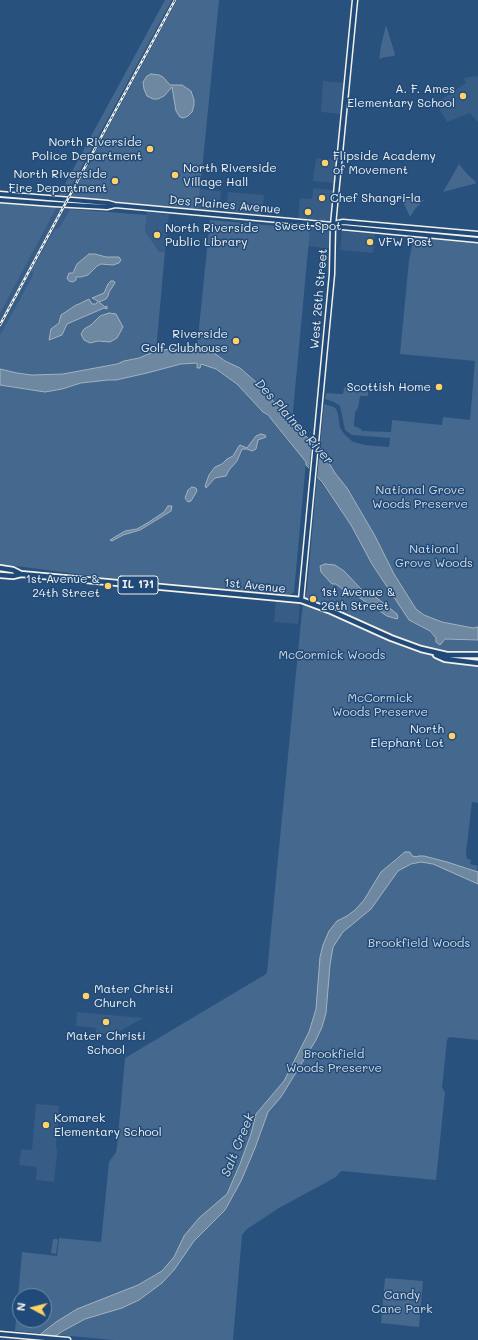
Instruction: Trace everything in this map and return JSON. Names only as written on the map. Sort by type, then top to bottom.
[{"type":"main road","name":"West 26th Street","points":[[301,600],[332,274],[334,225],[355,0]]},
{"type":"main road","name":"Des Plaines Avenue","points":[[0,194],[108,203],[114,205],[478,240]]},
{"type":"main road","name":"Des Plaines Avenue","points":[[0,200],[107,207],[114,205]]},
{"type":"main road","name":"Des Plaines Avenue","points":[[334,225],[344,222],[478,234]]},
{"type":"main road","name":"1st Avenue","points":[[0,568],[13,570],[21,574]]},
{"type":"main road","name":"1st Avenue","points":[[0,575],[13,576],[21,574],[301,600],[331,611],[402,643],[429,651],[454,655],[478,654]]},
{"type":"main road","points":[[429,651],[445,659],[478,663]]},
{"type":"main road","points":[[0,1334],[68,1340]]},
{"type":"shaded area","points":[[151,74],[163,77],[170,85],[182,85],[191,91],[194,105],[192,112],[188,116],[183,118],[180,117],[176,111],[172,87],[164,96],[158,99],[153,99],[147,96],[143,82],[147,76]]},
{"type":"shaded area","name":"A. F. Ames Elementary School","points":[[478,76],[478,122],[470,113],[447,122],[436,103],[466,83],[463,78]]},
{"type":"shaded area","points":[[323,81],[344,83],[341,114],[321,112]]},
{"type":"shaded area","points":[[316,158],[337,160],[334,183],[313,181]]},
{"type":"shaded area","points":[[313,188],[333,190],[331,218],[329,221],[298,218],[300,198],[312,199]]},
{"type":"shaded area","points":[[200,189],[221,191],[219,211],[198,210]]},
{"type":"shaded area","points":[[228,192],[264,195],[262,215],[226,212]]},
{"type":"shaded area","points":[[57,207],[71,207],[59,228],[55,229],[33,269],[33,275],[0,335],[0,312]]},
{"type":"shaded area","points":[[147,212],[169,214],[165,252],[159,252],[145,231]]},
{"type":"shaded area","points":[[310,227],[329,229],[331,249],[308,246]]},
{"type":"shaded area","points":[[342,231],[375,234],[373,253],[340,250]]},
{"type":"shaded area","points":[[89,254],[106,257],[119,257],[121,260],[119,263],[113,265],[101,264],[88,275],[76,277],[76,280],[73,282],[69,281],[67,278],[69,273],[73,273],[77,264]]},
{"type":"shaded area","points":[[111,281],[114,281],[115,283],[108,296],[106,299],[99,302],[105,307],[107,306],[107,309],[104,308],[67,324],[62,335],[49,340],[51,329],[59,323],[61,315],[76,305],[89,299],[92,304],[96,304],[98,301],[92,298],[104,293]]},
{"type":"shaded area","points":[[109,313],[116,314],[123,327],[117,338],[110,342],[98,341],[90,343],[84,340],[81,334],[84,329],[91,325],[100,316]]},
{"type":"shaded area","points":[[184,347],[197,347],[214,353],[225,361],[240,368],[257,383],[301,432],[320,448],[335,473],[347,488],[375,536],[394,574],[416,609],[424,615],[442,622],[473,628],[478,627],[478,640],[445,639],[440,645],[436,642],[436,638],[430,631],[409,620],[372,564],[351,525],[322,482],[306,465],[306,462],[268,415],[263,412],[237,384],[216,369],[201,364],[200,368],[197,368],[197,363],[181,364],[116,380],[81,383],[62,389],[45,392],[0,385],[0,369],[32,375],[63,374],[117,364],[139,358],[156,351]]},
{"type":"shaded area","points":[[261,434],[265,435],[266,437],[258,440],[256,449],[252,451],[242,449],[237,461],[226,476],[215,478],[206,488],[205,486],[209,475],[215,467],[233,456],[240,445],[247,448],[256,436]]},
{"type":"shaded area","points":[[192,487],[196,488],[197,491],[191,501],[188,502],[185,498],[188,490]]},
{"type":"shaded area","points":[[168,506],[172,506],[171,511],[140,530],[123,535],[112,541],[110,540],[125,531],[137,529],[149,522],[164,512]]},
{"type":"shaded area","points":[[325,564],[335,565],[344,571],[361,589],[373,595],[397,614],[398,618],[387,616],[357,596],[346,592],[336,584],[332,584],[321,572],[320,566]]},
{"type":"shaded area","points":[[276,598],[300,601],[298,624],[274,622]]},
{"type":"shaded area","name":"Salt Creek","points":[[405,852],[410,852],[412,856],[424,856],[478,872],[478,884],[433,864],[421,862],[411,864],[398,871],[371,909],[343,932],[333,947],[326,1013],[322,1027],[316,1040],[281,1097],[268,1112],[241,1181],[225,1210],[194,1241],[174,1270],[162,1283],[139,1300],[122,1308],[85,1319],[61,1332],[50,1340],[33,1340],[48,1328],[52,1328],[52,1325],[56,1322],[77,1309],[138,1285],[162,1271],[174,1257],[184,1236],[199,1218],[227,1194],[251,1134],[256,1114],[284,1081],[309,1032],[316,1009],[320,957],[329,931],[337,921],[355,910],[364,900],[381,872]]},
{"type":"shaded area","name":"Mater Christi School","points":[[77,1012],[143,1018],[115,1034],[96,1033],[96,1028],[76,1026]]},
{"type":"shaded area","name":"Komarek Elementary School","points":[[36,1104],[59,1106],[54,1182],[36,1180],[37,1167],[19,1165],[21,1149],[32,1150]]},
{"type":"green space","points":[[165,0],[172,0],[66,196],[59,195]]},
{"type":"green space","points":[[177,0],[219,0],[198,210],[70,199]]},
{"type":"green space","points":[[386,25],[395,54],[394,56],[379,59],[381,46]]},
{"type":"green space","points":[[459,164],[477,183],[443,192]]},
{"type":"green space","points":[[399,193],[409,200],[424,200],[415,209],[410,217]]},
{"type":"green space","points":[[0,202],[57,207],[0,313]]},
{"type":"green space","points":[[70,209],[147,215],[145,231],[159,252],[165,252],[156,351],[118,364],[63,374],[32,375],[0,369],[0,335],[33,275],[32,269],[55,229],[59,228]]},
{"type":"green space","points":[[210,220],[310,229],[292,422],[257,383],[240,368],[197,347]]},
{"type":"green space","points":[[343,225],[405,230],[406,231]]},
{"type":"green space","name":"National Grove Woods","points":[[414,237],[478,242],[478,627],[473,628],[442,622],[424,615],[416,609],[394,574],[375,536],[347,488],[335,473],[320,448],[324,404],[336,409],[340,428],[353,442],[365,445],[389,447],[390,438],[352,435],[345,430],[340,406],[325,399],[326,393],[343,394],[344,388],[347,386],[352,387],[353,389],[365,390],[366,387],[368,388],[368,396],[360,396],[358,408],[355,412],[354,426],[362,431],[391,432],[392,420],[442,425],[443,417],[470,420],[475,361],[400,354],[409,260]]},
{"type":"green space","points":[[197,363],[196,367],[200,366],[201,364],[212,367],[237,384],[270,418],[306,462],[294,592],[290,595],[101,577],[0,564],[0,385],[45,392],[70,387],[81,383],[116,380],[181,364]]},
{"type":"green space","name":"Brookfield Woods Preserve","points":[[317,477],[351,525],[372,564],[409,620],[429,631],[436,638],[478,640],[478,803],[472,802],[466,853],[467,859],[471,860],[470,864],[478,866],[478,872],[465,867],[464,877],[478,884],[478,1040],[449,1037],[447,1040],[442,1088],[445,1092],[436,1180],[342,1171],[336,1177],[279,1208],[247,1229],[242,1235],[233,1340],[114,1340],[15,1331],[15,1328],[52,1328],[52,1288],[19,1288],[22,1252],[57,1256],[59,1238],[101,1242],[109,1162],[116,1152],[117,1147],[125,1058],[267,972],[302,611],[307,590]]},
{"type":"green space","points":[[53,1239],[57,1239],[58,1241],[56,1254],[51,1253]]},
{"type":"green space","name":"Candy Cane Park","points":[[385,1278],[423,1281],[419,1327],[381,1323]]},
{"type":"pier","points":[[312,440],[320,446],[317,480],[309,471]]},
{"type":"railway","points":[[0,325],[175,0]]},
{"type":"place","name":"A. F. Ames Elementary School","points":[[463,96]]},
{"type":"place","name":"North Riverside Police Department","points":[[150,149]]},
{"type":"place","name":"Flipside Academy of Movement","points":[[325,163]]},
{"type":"place","name":"North Riverside Village Hall","points":[[175,175]]},
{"type":"place","name":"North Riverside Fire Department","points":[[115,181]]},
{"type":"place","name":"Chef Shangri-la","points":[[322,198]]},
{"type":"place","name":"Sweet Spot","points":[[308,212]]},
{"type":"place","name":"North Riverside Public Library","points":[[157,235]]},
{"type":"place","name":"VFW Post","points":[[370,242]]},
{"type":"place","name":"Riverside Golf Clubhouse","points":[[236,341]]},
{"type":"place","name":"Scottish Home","points":[[439,387]]},
{"type":"place","name":"1st Avenue & 24th Street","points":[[108,586]]},
{"type":"place","name":"1st Avenue & 26th Street","points":[[313,599]]},
{"type":"place","name":"North Elephant Lot","points":[[452,736]]},
{"type":"place","name":"Mater Christi Church","points":[[86,996]]},
{"type":"place","name":"Mater Christi School","points":[[106,1022]]},
{"type":"place","name":"Komarek Elementary School","points":[[46,1125]]},
{"type":"water label","name":"Des Plaines River","points":[[294,422]]},
{"type":"park label","name":"National Grove Woods Preserve","points":[[420,497]]},
{"type":"park label","name":"McCormick Woods","points":[[332,655]]},
{"type":"park label","name":"McCormick Woods Preserve","points":[[380,705]]},
{"type":"park label","name":"Brookfield Woods","points":[[419,943]]}]
